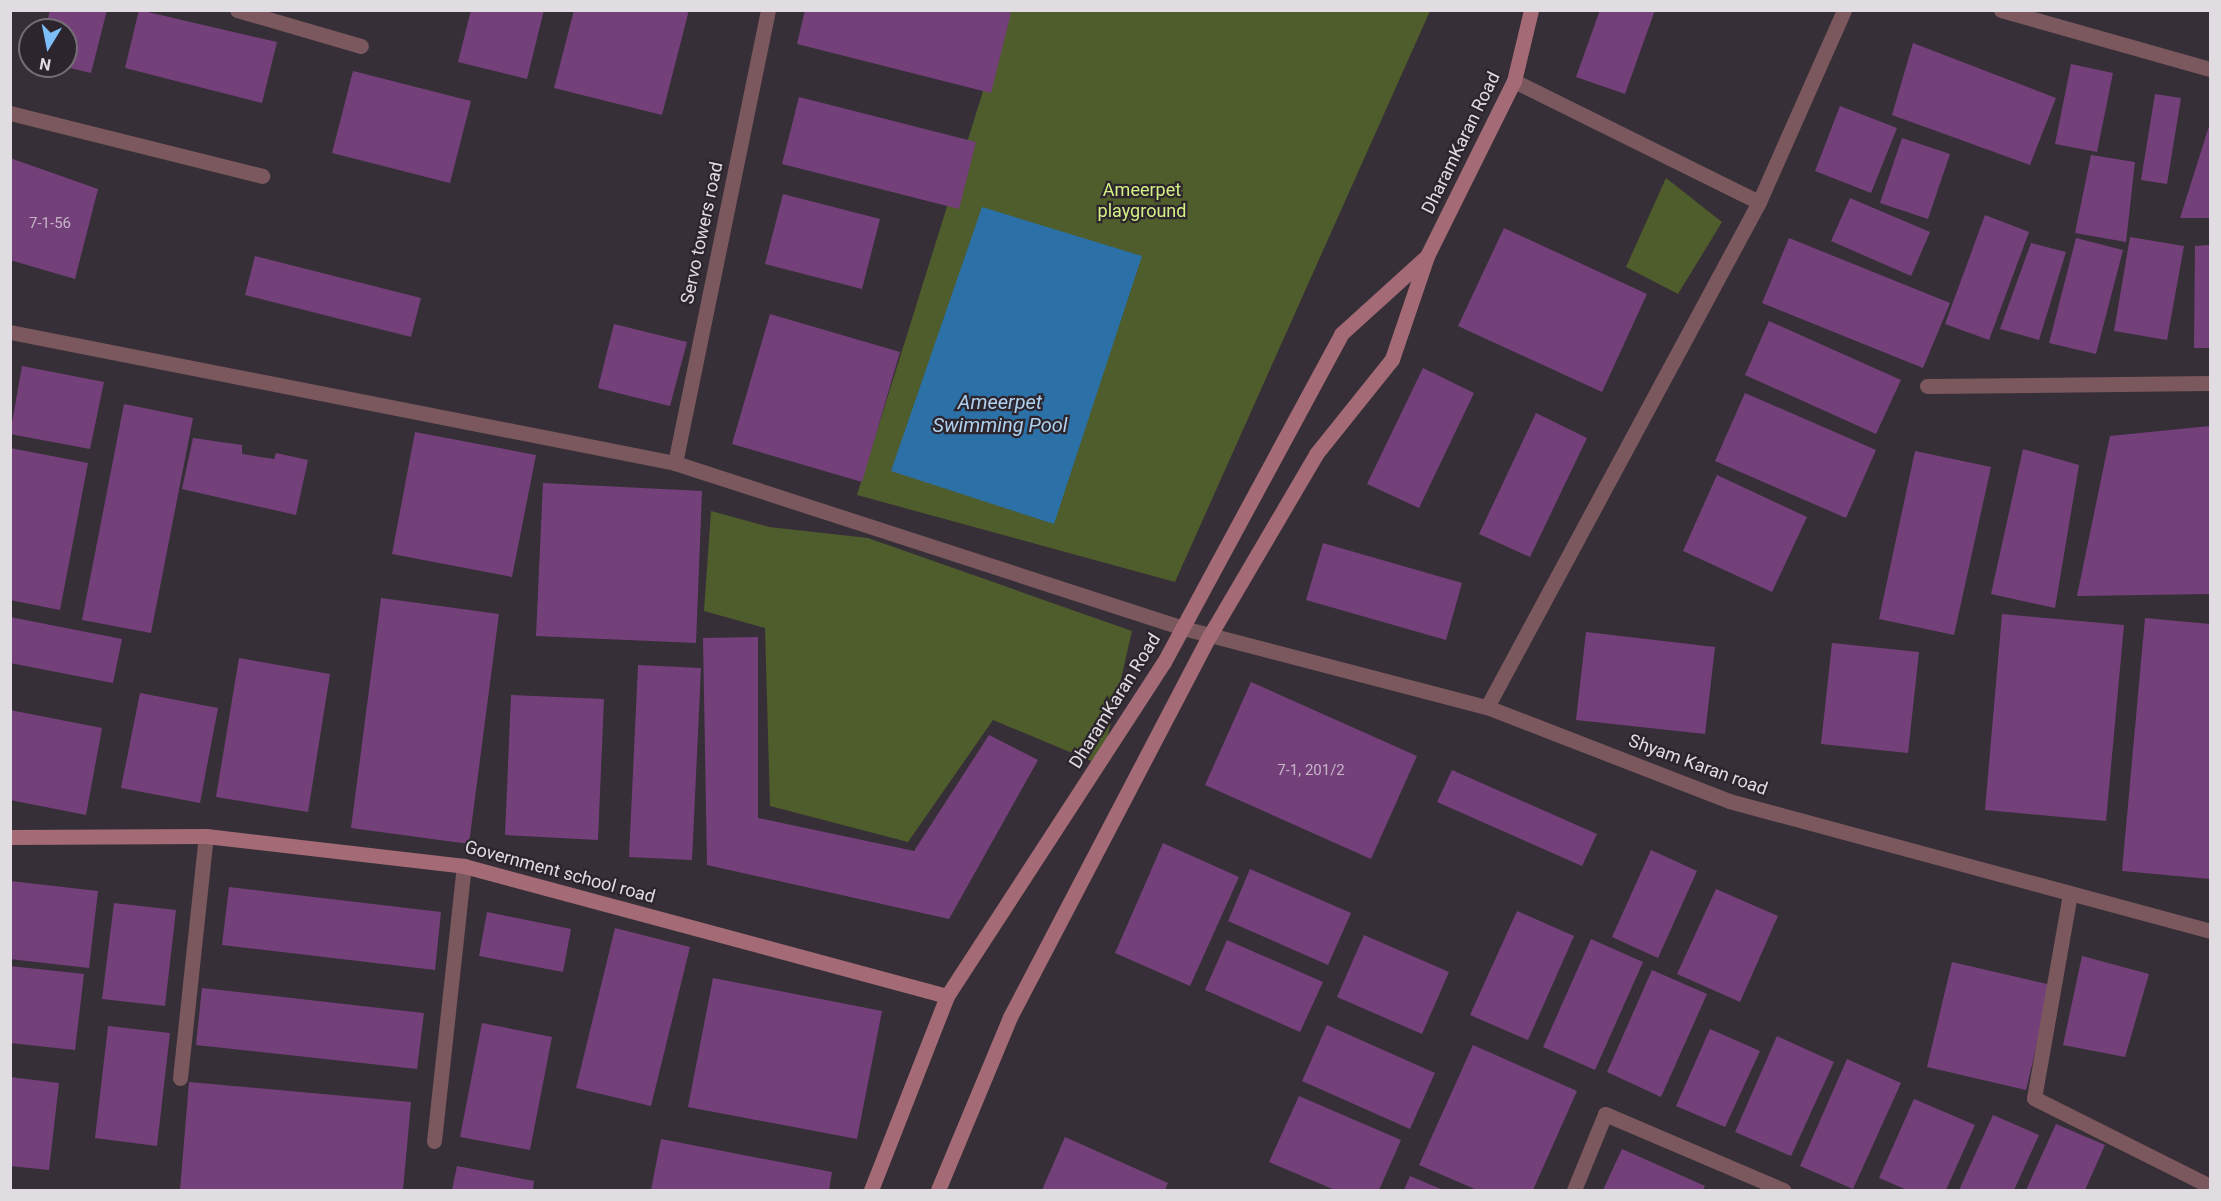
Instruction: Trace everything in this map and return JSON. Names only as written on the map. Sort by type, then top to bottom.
[{"type":"street","points":[[237,10],[362,46]]},
{"type":"street","name":"Servo towers road","points":[[675,463],[768,10]]},
{"type":"street","name":"DharamKaran Road","points":[[938,1191],[1010,1017],[1210,635],[1317,454],[1392,359],[1427,256],[1514,81],[1531,10]]},
{"type":"street","points":[[1487,707],[1759,202],[1844,10]]},
{"type":"street","points":[[2001,10],[2211,69]]},
{"type":"street","points":[[1514,81],[1759,202]]},
{"type":"street","points":[[10,113],[262,176]]},
{"type":"street","name":"DharamKaran Road","points":[[871,1191],[947,996],[1183,628],[1341,334],[1427,256]]},
{"type":"street","name":"Shyam Karan road","points":[[10,332],[675,463],[1183,628],[1487,707],[1728,801],[2211,931]]},
{"type":"street","points":[[1927,386],[2211,383]]},
{"type":"street","points":[[180,1078],[206,836]]},
{"type":"street","name":"Government school road","points":[[10,837],[206,836],[464,866],[947,996]]},
{"type":"street","points":[[434,1141],[464,866]]},
{"type":"street","points":[[2070,894],[2034,1098],[2211,1186]]},
{"type":"street","points":[[1574,1191],[1605,1114],[1783,1191]]},
{"type":"green space","name":"Ameerpet playground","points":[[1008,11],[1430,11],[1175,582],[857,495]]},
{"type":"green space","points":[[1666,178],[1722,222],[1678,294],[1626,267]]},
{"type":"green space","points":[[711,511],[769,527],[868,538],[1132,631],[1101,765],[993,720],[908,842],[770,806],[765,628],[704,611]]},
{"type":"water","name":"Ameerpet Swimming Pool","points":[[982,207],[1142,256],[1054,524],[891,471]]},
{"type":"building","points":[[50,10],[107,10],[91,73],[78,70],[78,18],[48,18]]},
{"type":"building","points":[[139,10],[277,42],[262,103],[125,68]]},
{"type":"building","points":[[471,10],[544,10],[527,79],[458,62]]},
{"type":"building","points":[[574,10],[689,10],[662,115],[554,88]]},
{"type":"building","points":[[805,10],[1001,10],[1011,13],[991,93],[797,44]]},
{"type":"building","points":[[1600,10],[1655,10],[1625,94],[1576,77]]},
{"type":"building","points":[[1913,43],[2056,98],[2030,165],[1892,115]]},
{"type":"building","points":[[2071,64],[2113,73],[2097,152],[2055,144]]},
{"type":"building","points":[[353,71],[471,101],[450,183],[332,153]]},
{"type":"building","points":[[2155,94],[2181,98],[2167,184],[2141,180]]},
{"type":"building","points":[[799,97],[976,142],[959,209],[782,164]]},
{"type":"building","points":[[1840,106],[1897,128],[1871,193],[1815,171]]},
{"type":"building","points":[[2210,123],[2210,218],[2180,218]]},
{"type":"building","points":[[1902,138],[1950,154],[1928,219],[1880,203]]},
{"type":"building","points":[[2091,155],[2135,162],[2126,242],[2075,233]]},
{"type":"building","points":[[10,158],[98,189],[75,279],[10,260]]},
{"type":"building","points":[[783,194],[880,219],[862,289],[765,264]]},
{"type":"building","points":[[1850,198],[1930,232],[1911,276],[1831,241]]},
{"type":"building","points":[[1985,215],[2029,232],[1989,340],[1945,324]]},
{"type":"building","points":[[1504,228],[1647,294],[1602,392],[1458,326]]},
{"type":"building","points":[[2130,237],[2184,246],[2167,340],[2114,331]]},
{"type":"building","points":[[1789,238],[1950,303],[1923,368],[1762,303]]},
{"type":"building","points":[[2076,238],[2123,250],[2096,354],[2049,343]]},
{"type":"building","points":[[2031,243],[2066,252],[2039,340],[2000,329]]},
{"type":"building","points":[[2210,245],[2210,348],[2194,348],[2195,246]]},
{"type":"building","points":[[255,256],[421,298],[411,337],[245,295]]},
{"type":"building","points":[[770,314],[900,352],[862,482],[732,444]]},
{"type":"building","points":[[1769,321],[1901,380],[1876,434],[1745,375]]},
{"type":"building","points":[[614,324],[687,342],[670,406],[598,388]]},
{"type":"building","points":[[22,366],[104,382],[90,449],[10,434]]},
{"type":"building","points":[[1423,368],[1474,393],[1419,508],[1367,484]]},
{"type":"building","points":[[1745,393],[1876,450],[1846,518],[1715,461]]},
{"type":"building","points":[[124,404],[193,418],[151,633],[82,620]]},
{"type":"building","points":[[1536,413],[1587,438],[1530,557],[1479,534]]},
{"type":"building","points":[[2210,426],[2210,594],[2077,596],[2110,436]]},
{"type":"building","points":[[415,432],[536,455],[512,577],[392,554]]},
{"type":"building","points":[[193,438],[242,445],[242,454],[274,459],[276,453],[308,460],[296,515],[182,489]]},
{"type":"building","points":[[10,448],[88,463],[60,610],[10,600]]},
{"type":"building","points":[[2023,449],[2079,465],[2055,608],[1991,594]]},
{"type":"building","points":[[1915,451],[1991,467],[1954,635],[1879,619]]},
{"type":"building","points":[[1717,475],[1807,517],[1772,592],[1683,551]]},
{"type":"building","points":[[543,483],[702,491],[696,643],[536,636]]},
{"type":"building","points":[[1323,543],[1462,583],[1446,640],[1306,600]]},
{"type":"building","points":[[381,598],[499,614],[469,844],[351,828]]},
{"type":"building","points":[[2002,614],[2124,625],[2106,821],[1985,810]]},
{"type":"building","points":[[10,617],[122,639],[113,683],[10,663]]},
{"type":"building","points":[[2145,618],[2210,624],[2210,879],[2122,871]]},
{"type":"building","points":[[1586,632],[1715,647],[1705,734],[1576,720]]},
{"type":"building","points":[[758,637],[758,818],[914,851],[989,735],[1038,760],[949,919],[707,865],[703,638]]},
{"type":"building","points":[[1832,643],[1919,652],[1908,753],[1821,744]]},
{"type":"building","points":[[239,658],[330,674],[308,812],[216,797]]},
{"type":"building","points":[[638,665],[701,668],[692,860],[629,857]]},
{"type":"building","points":[[1251,682],[1417,756],[1371,859],[1205,785]]},
{"type":"building","points":[[140,693],[218,708],[200,803],[121,788]]},
{"type":"building","points":[[511,695],[604,699],[598,840],[505,835]]},
{"type":"building","points":[[10,710],[102,728],[86,815],[10,800]]},
{"type":"building","points":[[1452,770],[1597,834],[1582,866],[1437,802]]},
{"type":"building","points":[[1163,843],[1239,877],[1190,986],[1115,953]]},
{"type":"building","points":[[1651,850],[1697,871],[1658,958],[1612,937]]},
{"type":"building","points":[[1250,869],[1351,913],[1328,965],[1228,921]]},
{"type":"building","points":[[10,881],[98,891],[89,968],[10,959]]},
{"type":"building","points":[[229,887],[441,912],[435,970],[222,945]]},
{"type":"building","points":[[1716,889],[1778,916],[1740,1002],[1677,974]]},
{"type":"building","points":[[114,903],[176,910],[165,1006],[102,999]]},
{"type":"building","points":[[1517,911],[1574,936],[1528,1040],[1470,1015]]},
{"type":"building","points":[[487,912],[571,929],[563,972],[479,956]]},
{"type":"building","points":[[615,928],[690,947],[651,1106],[576,1088]]},
{"type":"building","points":[[1364,935],[1449,972],[1422,1034],[1337,997]]},
{"type":"building","points":[[1591,939],[1643,962],[1595,1070],[1543,1047]]},
{"type":"building","points":[[1227,940],[1323,982],[1300,1032],[1205,990]]},
{"type":"building","points":[[2082,956],[2149,974],[2125,1057],[2063,1045]]},
{"type":"building","points":[[1952,962],[2051,985],[2026,1090],[1927,1067]]},
{"type":"building","points":[[10,966],[84,974],[75,1050],[10,1043]]},
{"type":"building","points":[[1652,970],[1707,994],[1661,1097],[1607,1072]]},
{"type":"building","points":[[713,978],[882,1011],[857,1139],[688,1107]]},
{"type":"building","points":[[202,988],[424,1013],[417,1069],[196,1045]]},
{"type":"building","points":[[482,1023],[552,1037],[530,1150],[460,1137]]},
{"type":"building","points":[[1327,1025],[1435,1073],[1410,1129],[1302,1081]]},
{"type":"building","points":[[108,1026],[170,1033],[157,1146],[95,1138]]},
{"type":"building","points":[[1710,1029],[1760,1051],[1725,1127],[1676,1106]]},
{"type":"building","points":[[1777,1036],[1834,1062],[1791,1156],[1735,1132]]},
{"type":"building","points":[[1473,1045],[1577,1091],[1533,1190],[1477,1190],[1419,1165]]},
{"type":"building","points":[[1847,1059],[1901,1083],[1853,1189],[1800,1166]]},
{"type":"building","points":[[10,1077],[59,1083],[49,1170],[10,1166]]},
{"type":"building","points":[[189,1082],[411,1102],[403,1190],[180,1190]]},
{"type":"building","points":[[1299,1096],[1401,1140],[1379,1190],[1335,1190],[1269,1162]]},
{"type":"building","points":[[1914,1099],[1975,1125],[1946,1190],[1907,1190],[1879,1178]]},
{"type":"building","points":[[1993,1115],[2039,1135],[2014,1190],[1959,1190]]},
{"type":"building","points":[[2056,1124],[2105,1145],[2085,1190],[2026,1190]]},
{"type":"building","points":[[1065,1137],[1168,1183],[1165,1190],[1042,1190]]},
{"type":"building","points":[[661,1139],[832,1172],[829,1190],[651,1190]]},
{"type":"building","points":[[1622,1149],[1705,1186],[1703,1190],[1603,1190]]},
{"type":"building","points":[[457,1166],[534,1181],[533,1190],[452,1190]]},
{"type":"building","points":[[1410,1176],[1443,1190],[1404,1190]]}]
